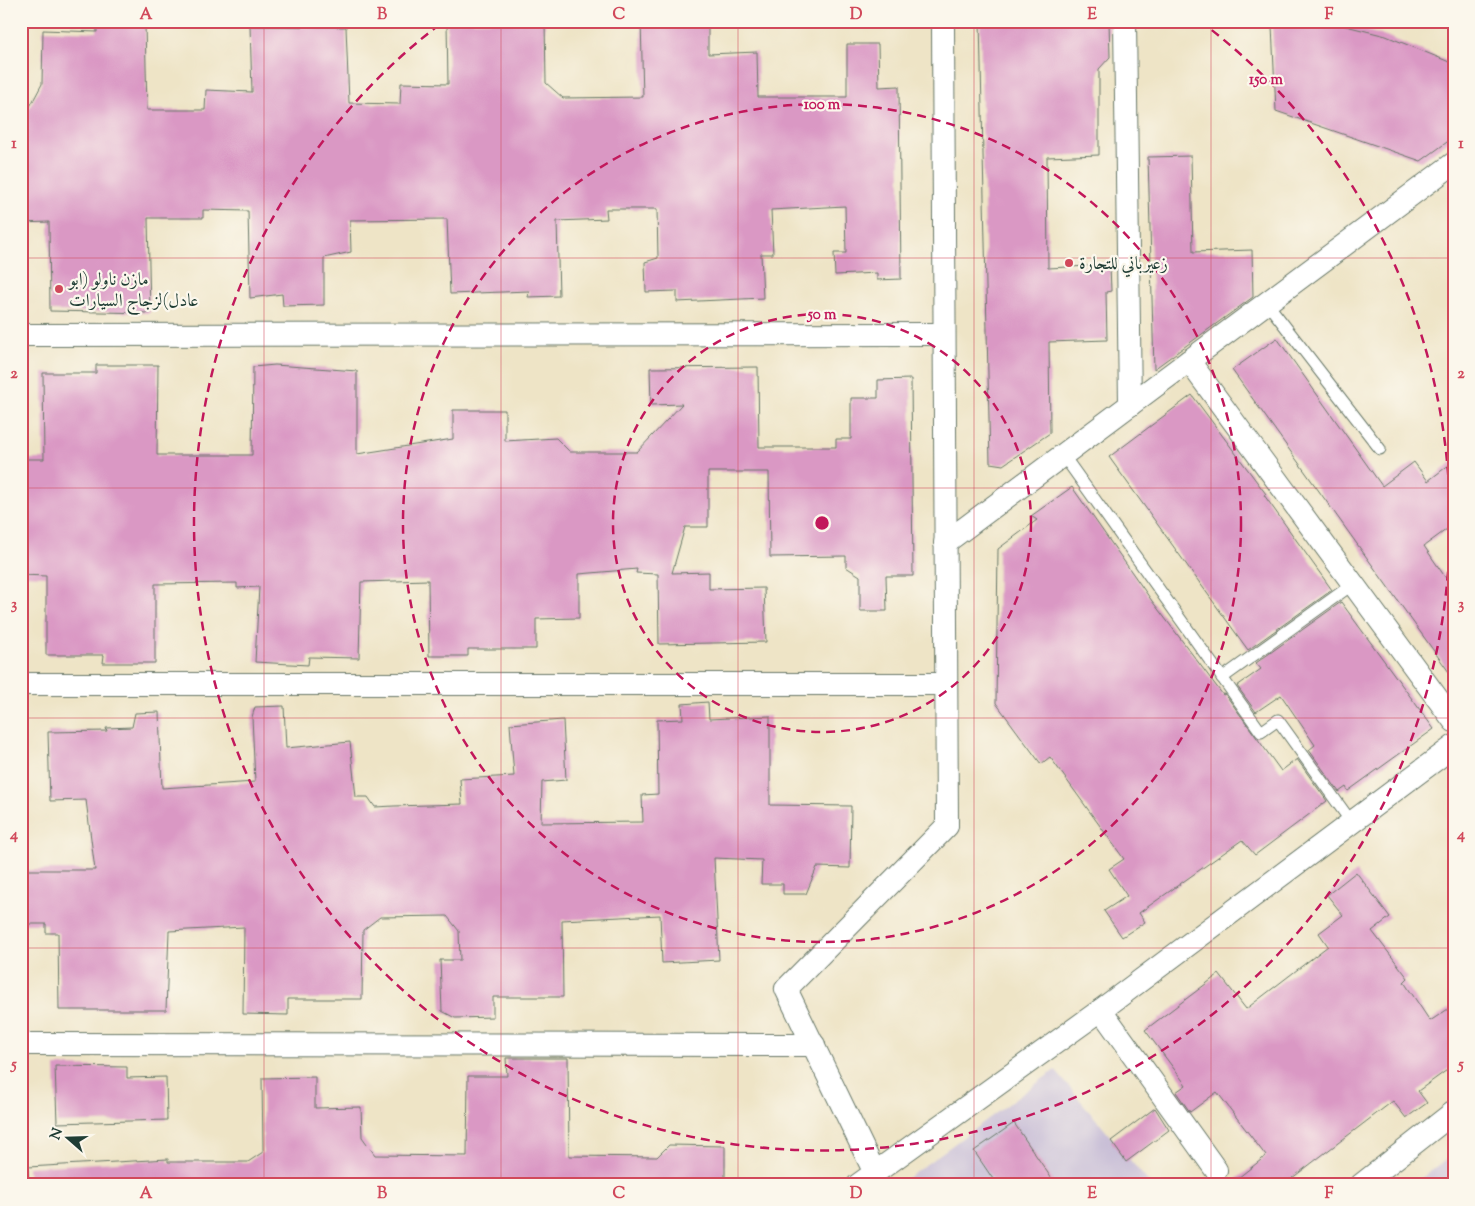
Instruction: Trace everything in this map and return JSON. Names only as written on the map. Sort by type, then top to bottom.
[{"type":"street","points":[[943,21],[947,826],[786,989],[814,1045],[866,1178],[1101,1010],[1454,746]]},
{"type":"street","points":[[1126,21],[1130,405]]},
{"type":"street","points":[[945,543],[1454,163]]},
{"type":"street","points":[[21,335],[944,334]]},
{"type":"street","points":[[1189,361],[1454,721]]},
{"type":"street","points":[[21,684],[946,684]]},
{"type":"street","points":[[1101,1010],[1216,1170]]},
{"type":"street","points":[[21,1044],[814,1045]]},
{"type":"street","points":[[1361,1185],[1454,1112]]},
{"type":"lane","points":[[1267,303],[1380,449]]},
{"type":"lane","points":[[1063,455],[1261,732],[1278,720],[1352,823]]},
{"type":"lane","points":[[1222,678],[1353,584]]},
{"type":"shaded area","points":[[1055,1070],[1151,1185],[898,1185]]},
{"type":"shaded area","points":[[1454,1154],[1454,1185],[1412,1185]]},
{"type":"building","points":[[545,21],[546,83],[563,98],[643,97],[641,21],[708,21],[708,54],[757,52],[758,97],[847,97],[847,44],[878,44],[879,87],[899,86],[901,279],[877,280],[877,273],[835,275],[834,253],[846,253],[845,206],[771,210],[773,254],[761,254],[763,298],[677,302],[677,291],[646,292],[645,262],[658,258],[657,209],[606,209],[607,219],[557,221],[559,296],[528,297],[529,291],[450,294],[447,219],[350,220],[351,252],[324,258],[324,305],[283,306],[282,294],[250,298],[248,211],[203,210],[203,218],[148,218],[150,313],[50,311],[49,222],[21,223],[21,113],[26,114],[42,84],[43,30],[97,32],[97,25],[145,24],[147,110],[205,110],[206,90],[252,92],[250,26],[346,27],[349,103],[400,104],[401,83],[448,84],[447,22]]},
{"type":"building","points":[[980,21],[1109,21],[1110,57],[1099,69],[1099,155],[1047,157],[1048,268],[1110,265],[1111,291],[1106,292],[1107,340],[1049,342],[1050,433],[1003,465],[990,463]]},
{"type":"building","points":[[1334,23],[1386,36],[1447,61],[1454,66],[1454,137],[1421,161],[1276,111],[1272,26]]},
{"type":"building","points":[[1191,156],[1193,252],[1252,250],[1253,297],[1154,369],[1148,157]]},
{"type":"building","points":[[1277,338],[1382,486],[1414,462],[1428,481],[1454,461],[1454,524],[1424,546],[1454,590],[1454,679],[1232,370]]},
{"type":"building","points":[[96,365],[158,365],[157,455],[252,455],[253,367],[275,365],[357,371],[357,454],[453,439],[453,410],[505,410],[505,441],[556,438],[570,452],[637,452],[682,404],[651,405],[650,368],[758,367],[759,447],[836,447],[836,439],[851,439],[851,398],[878,398],[878,380],[911,379],[913,576],[886,576],[887,611],[860,611],[860,576],[846,567],[846,556],[770,557],[769,472],[708,472],[708,527],[685,527],[672,573],[709,572],[709,589],[764,588],[766,642],[659,644],[658,574],[636,573],[637,569],[579,574],[579,618],[536,619],[536,649],[468,649],[468,656],[429,656],[428,580],[361,582],[359,658],[309,657],[308,665],[255,662],[259,587],[237,588],[237,583],[155,584],[155,663],[103,663],[104,655],[46,655],[46,576],[21,575],[21,459],[44,459],[43,373],[96,373]]},
{"type":"building","points":[[1192,395],[1266,494],[1264,495],[1332,590],[1248,650],[1109,457]]},
{"type":"building","points":[[1072,487],[1152,601],[1223,695],[1225,694],[1281,771],[1297,759],[1327,801],[1255,855],[1242,840],[1139,913],[1145,922],[1122,937],[1104,911],[1127,896],[1109,869],[1124,859],[1050,757],[1041,764],[996,703],[998,549],[1037,520],[1031,516]]},
{"type":"building","points":[[1341,602],[1434,729],[1348,791],[1346,787],[1339,792],[1309,750],[1315,745],[1281,695],[1256,712],[1237,686],[1261,669],[1256,663]]},
{"type":"building","points":[[708,702],[709,719],[770,716],[770,805],[851,806],[850,868],[817,867],[806,894],[783,894],[783,884],[761,884],[762,860],[714,858],[719,960],[662,963],[660,915],[562,920],[563,997],[493,997],[493,1017],[455,1018],[442,1011],[440,960],[460,960],[459,931],[447,916],[380,917],[363,930],[362,999],[288,999],[288,1015],[243,1014],[244,927],[169,931],[166,1010],[59,1010],[58,933],[46,933],[46,924],[21,924],[21,870],[95,870],[86,800],[50,801],[48,732],[107,731],[106,728],[132,727],[135,713],[159,712],[162,788],[255,782],[252,717],[255,707],[284,706],[286,748],[350,742],[356,797],[368,797],[375,807],[462,804],[460,779],[514,776],[510,724],[563,720],[566,780],[542,782],[541,823],[643,822],[642,795],[658,794],[657,720],[683,719],[682,704]]},
{"type":"building","points":[[1356,872],[1390,917],[1372,931],[1408,978],[1404,982],[1430,1021],[1454,1005],[1454,1065],[1418,1091],[1427,1103],[1406,1118],[1393,1101],[1283,1185],[1229,1185],[1266,1156],[1217,1092],[1190,1112],[1176,1092],[1186,1085],[1145,1030],[1219,974],[1246,1009],[1328,946],[1319,933],[1343,915],[1327,895]]},
{"type":"building","points":[[506,1058],[568,1058],[569,1156],[657,1157],[669,1145],[725,1146],[725,1185],[29,1185],[28,1167],[168,1159],[168,1162],[248,1162],[263,1152],[262,1078],[315,1077],[315,1108],[361,1107],[362,1137],[375,1155],[467,1156],[468,1076],[507,1076]]},
{"type":"building","points":[[55,1066],[127,1067],[127,1078],[166,1077],[167,1120],[57,1123]]},
{"type":"building","points":[[1155,1108],[1169,1130],[1126,1162],[1111,1141]]},
{"type":"building","points":[[1014,1123],[1056,1185],[997,1185],[974,1151]]},
{"type":"place","name":"زعيرباني للتجارة","points":[[1069,263]]},
{"type":"place","name":"مازن ناولو (ابو عادل)لزجاج السيارات","points":[[59,289]]}]
